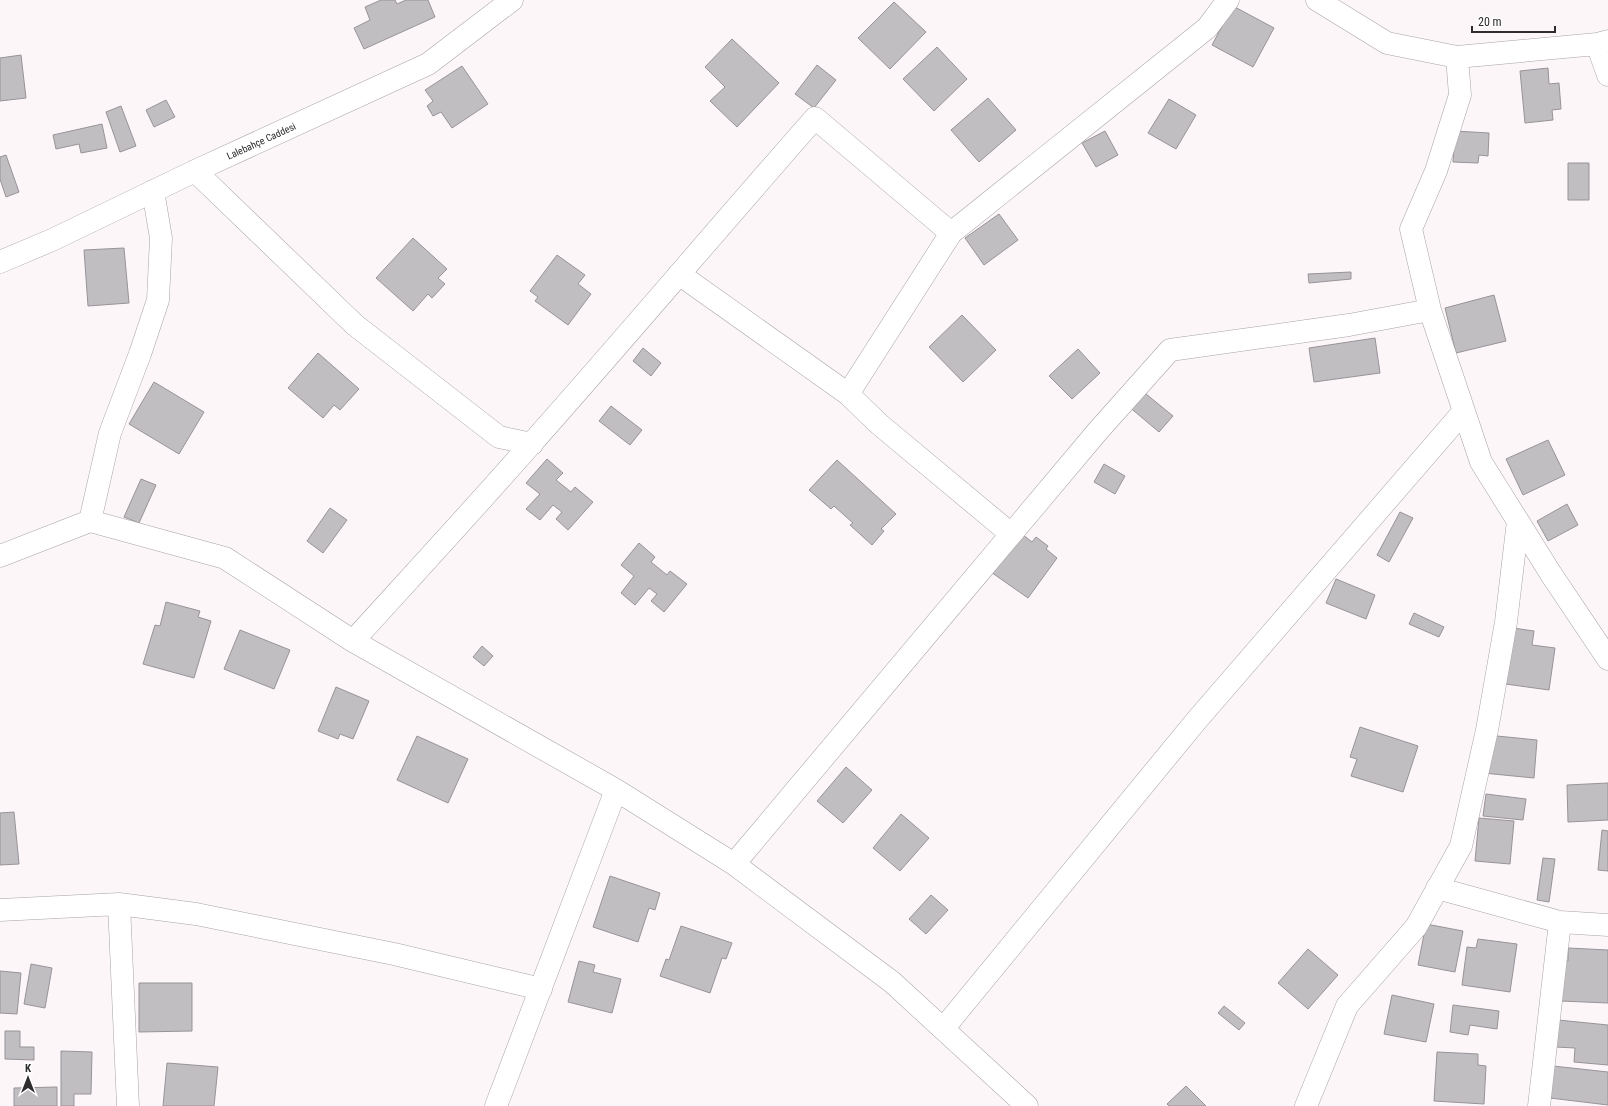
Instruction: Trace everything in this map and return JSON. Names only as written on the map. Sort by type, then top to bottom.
[{"type":"street","name":"Lalebahçe Caddesi","points":[[0,262],[52,240],[195,171],[428,64],[512,0]]},
{"type":"street","points":[[848,394],[951,233],[1207,28],[1228,0]]},
{"type":"street","points":[[1317,0],[1387,43],[1457,57],[1603,43],[1608,75]]},
{"type":"street","points":[[1457,57],[1460,95],[1436,171],[1411,229],[1430,310],[1481,462],[1551,574],[1608,660]]},
{"type":"street","points":[[353,641],[532,444],[815,118],[951,233]]},
{"type":"street","points":[[195,171],[355,325],[499,437],[532,444]]},
{"type":"street","points":[[90,521],[110,434],[140,354],[158,300],[161,238],[153,191]]},
{"type":"street","points":[[679,274],[848,394],[879,424],[1011,534]]},
{"type":"street","points":[[734,864],[1097,432],[1170,350],[1349,325],[1430,310]]},
{"type":"street","points":[[944,1029],[1196,721],[1464,411]]},
{"type":"street","points":[[0,556],[90,521],[225,558],[353,641],[616,790],[734,864],[892,982],[1027,1106]]},
{"type":"street","points":[[1306,1106],[1347,1006],[1416,927],[1461,846],[1487,730],[1506,622],[1518,521]]},
{"type":"street","points":[[496,1106],[616,790]]},
{"type":"street","points":[[1437,888],[1560,922],[1608,926]]},
{"type":"street","points":[[0,910],[119,904],[204,915],[394,954],[541,989]]},
{"type":"street","points":[[119,904],[128,1106]]},
{"type":"street","points":[[1539,1106],[1560,922]]},
{"type":"building","points":[[381,0],[395,0],[397,4],[406,0],[428,0],[435,17],[364,49],[354,28],[370,20],[365,7]]},
{"type":"building","points":[[894,2],[926,32],[890,69],[858,38]]},
{"type":"building","points":[[1233,6],[1274,28],[1253,67],[1212,45]]},
{"type":"building","points":[[732,39],[779,83],[737,127],[710,101],[725,87],[705,67]]},
{"type":"building","points":[[937,47],[967,79],[934,111],[903,79]]},
{"type":"building","points":[[21,55],[26,98],[0,101],[0,58]]},
{"type":"building","points":[[817,65],[836,80],[814,108],[795,94]]},
{"type":"building","points":[[462,66],[488,104],[452,128],[441,112],[433,116],[427,106],[433,101],[425,90]]},
{"type":"building","points":[[1548,68],[1549,84],[1559,83],[1561,109],[1552,110],[1553,120],[1525,123],[1520,71]]},
{"type":"building","points":[[988,98],[1016,130],[979,162],[951,130]]},
{"type":"building","points":[[1169,99],[1196,115],[1176,149],[1148,133]]},
{"type":"building","points":[[166,100],[175,117],[154,127],[146,110]]},
{"type":"building","points":[[121,106],[136,146],[120,152],[106,112]]},
{"type":"building","points":[[102,124],[107,148],[81,153],[79,144],[56,149],[53,135]]},
{"type":"building","points":[[1105,131],[1118,155],[1096,167],[1082,143]]},
{"type":"building","points":[[1455,131],[1489,133],[1488,156],[1479,155],[1478,163],[1453,162]]},
{"type":"building","points":[[6,155],[19,192],[6,197],[0,179],[0,157]]},
{"type":"building","points":[[1568,163],[1589,163],[1589,200],[1568,200]]},
{"type":"building","points":[[999,214],[1018,240],[984,265],[965,238]]},
{"type":"building","points":[[413,238],[447,269],[438,278],[445,284],[432,298],[428,294],[413,311],[376,278]]},
{"type":"building","points":[[124,248],[129,303],[88,306],[84,250]]},
{"type":"building","points":[[557,255],[585,275],[578,284],[591,294],[568,325],[535,301],[538,297],[530,291]]},
{"type":"building","points":[[1351,272],[1351,279],[1309,283],[1308,274]]},
{"type":"building","points":[[1494,295],[1506,341],[1456,353],[1445,308]]},
{"type":"building","points":[[962,315],[996,350],[963,382],[929,347]]},
{"type":"building","points":[[1375,338],[1380,373],[1314,382],[1309,348]]},
{"type":"building","points":[[643,348],[661,363],[651,376],[633,361]]},
{"type":"building","points":[[1078,349],[1100,373],[1072,399],[1049,376]]},
{"type":"building","points":[[318,353],[359,389],[340,410],[334,405],[323,418],[288,388]]},
{"type":"building","points":[[154,382],[204,412],[179,454],[129,424]]},
{"type":"building","points":[[1140,389],[1173,416],[1159,432],[1127,405]]},
{"type":"building","points":[[611,406],[642,430],[630,445],[599,421]]},
{"type":"building","points":[[1548,440],[1565,475],[1523,495],[1506,459]]},
{"type":"building","points":[[547,459],[563,473],[556,480],[571,492],[575,487],[593,502],[568,530],[556,519],[562,512],[553,505],[540,520],[526,509],[540,494],[526,483]]},
{"type":"building","points":[[837,460],[896,514],[881,529],[884,531],[872,545],[850,525],[853,523],[834,506],[831,509],[809,490]]},
{"type":"building","points":[[1104,464],[1125,476],[1115,494],[1094,482]]},
{"type":"building","points":[[141,479],[156,485],[139,523],[124,517]]},
{"type":"building","points":[[1567,504],[1578,525],[1548,541],[1537,521]]},
{"type":"building","points":[[330,508],[347,520],[323,553],[307,541]]},
{"type":"building","points":[[1400,512],[1413,518],[1389,562],[1377,555]]},
{"type":"building","points":[[1017,530],[1032,542],[1036,537],[1048,546],[1046,549],[1057,558],[1028,598],[988,570]]},
{"type":"building","points":[[639,543],[655,557],[651,562],[667,575],[670,571],[687,584],[664,612],[651,601],[657,594],[649,588],[635,605],[621,593],[634,576],[621,565]]},
{"type":"building","points":[[1336,579],[1375,595],[1366,619],[1326,603]]},
{"type":"building","points":[[166,602],[200,611],[198,617],[211,621],[194,678],[143,664],[155,625],[160,626]]},
{"type":"building","points":[[1414,613],[1444,627],[1439,637],[1409,624]]},
{"type":"building","points":[[1506,627],[1534,631],[1532,645],[1555,648],[1549,690],[1498,683]]},
{"type":"building","points":[[240,630],[290,650],[274,689],[224,669]]},
{"type":"building","points":[[482,646],[493,656],[484,666],[473,657]]},
{"type":"building","points":[[336,687],[369,701],[353,739],[340,734],[338,739],[318,731]]},
{"type":"building","points":[[1360,727],[1418,746],[1403,792],[1351,776],[1357,759],[1350,757]]},
{"type":"building","points":[[1487,735],[1537,740],[1534,778],[1483,773]]},
{"type":"building","points":[[417,736],[468,759],[448,803],[397,780]]},
{"type":"building","points":[[846,767],[872,790],[843,823],[817,801]]},
{"type":"building","points":[[1608,783],[1608,820],[1568,822],[1567,785]]},
{"type":"building","points":[[1486,794],[1526,799],[1523,820],[1483,816]]},
{"type":"building","points":[[14,812],[19,864],[0,865],[0,813]]},
{"type":"building","points":[[901,814],[929,838],[900,871],[873,848]]},
{"type":"building","points":[[1479,818],[1514,821],[1510,864],[1475,861]]},
{"type":"building","points":[[1602,830],[1608,831],[1608,871],[1598,870]]},
{"type":"building","points":[[1543,858],[1555,859],[1549,902],[1537,900]]},
{"type":"building","points":[[610,876],[660,893],[655,910],[649,908],[638,942],[593,927]]},
{"type":"building","points":[[931,895],[948,910],[926,934],[909,919]]},
{"type":"building","points":[[1426,924],[1463,931],[1455,972],[1418,965]]},
{"type":"building","points":[[681,926],[732,943],[726,959],[722,958],[710,993],[660,976],[666,959],[669,960]]},
{"type":"building","points":[[1478,939],[1517,944],[1510,992],[1462,985],[1467,947],[1476,948]]},
{"type":"building","points":[[1568,948],[1608,950],[1608,1003],[1561,1001],[1563,961],[1568,961]]},
{"type":"building","points":[[1308,949],[1338,975],[1308,1009],[1278,983]]},
{"type":"building","points":[[579,961],[595,965],[593,972],[621,979],[612,1013],[568,1002]]},
{"type":"building","points":[[31,964],[52,968],[45,1008],[24,1004]]},
{"type":"building","points":[[0,971],[21,973],[17,1014],[0,1013]]},
{"type":"building","points":[[139,983],[192,983],[192,1031],[139,1032]]},
{"type":"building","points":[[1392,995],[1434,1004],[1426,1042],[1384,1034]]},
{"type":"building","points":[[1453,1005],[1499,1011],[1497,1029],[1470,1025],[1468,1035],[1450,1032]]},
{"type":"building","points":[[1224,1006],[1245,1023],[1239,1030],[1218,1013]]},
{"type":"building","points":[[1558,1020],[1608,1025],[1608,1065],[1574,1062],[1575,1048],[1556,1047]]},
{"type":"building","points":[[5,1031],[20,1031],[20,1047],[34,1047],[34,1060],[5,1059]]},
{"type":"building","points":[[61,1051],[92,1052],[91,1094],[74,1094],[74,1106],[61,1106]]},
{"type":"building","points":[[1437,1052],[1478,1054],[1478,1065],[1486,1066],[1484,1104],[1434,1101]]},
{"type":"building","points":[[167,1063],[218,1067],[214,1106],[163,1106]]},
{"type":"building","points":[[1553,1066],[1608,1072],[1608,1105],[1550,1098]]},
{"type":"building","points":[[1186,1086],[1206,1106],[1169,1106],[1167,1104]]},
{"type":"building","points":[[57,1087],[57,1106],[14,1106],[14,1088]]}]
